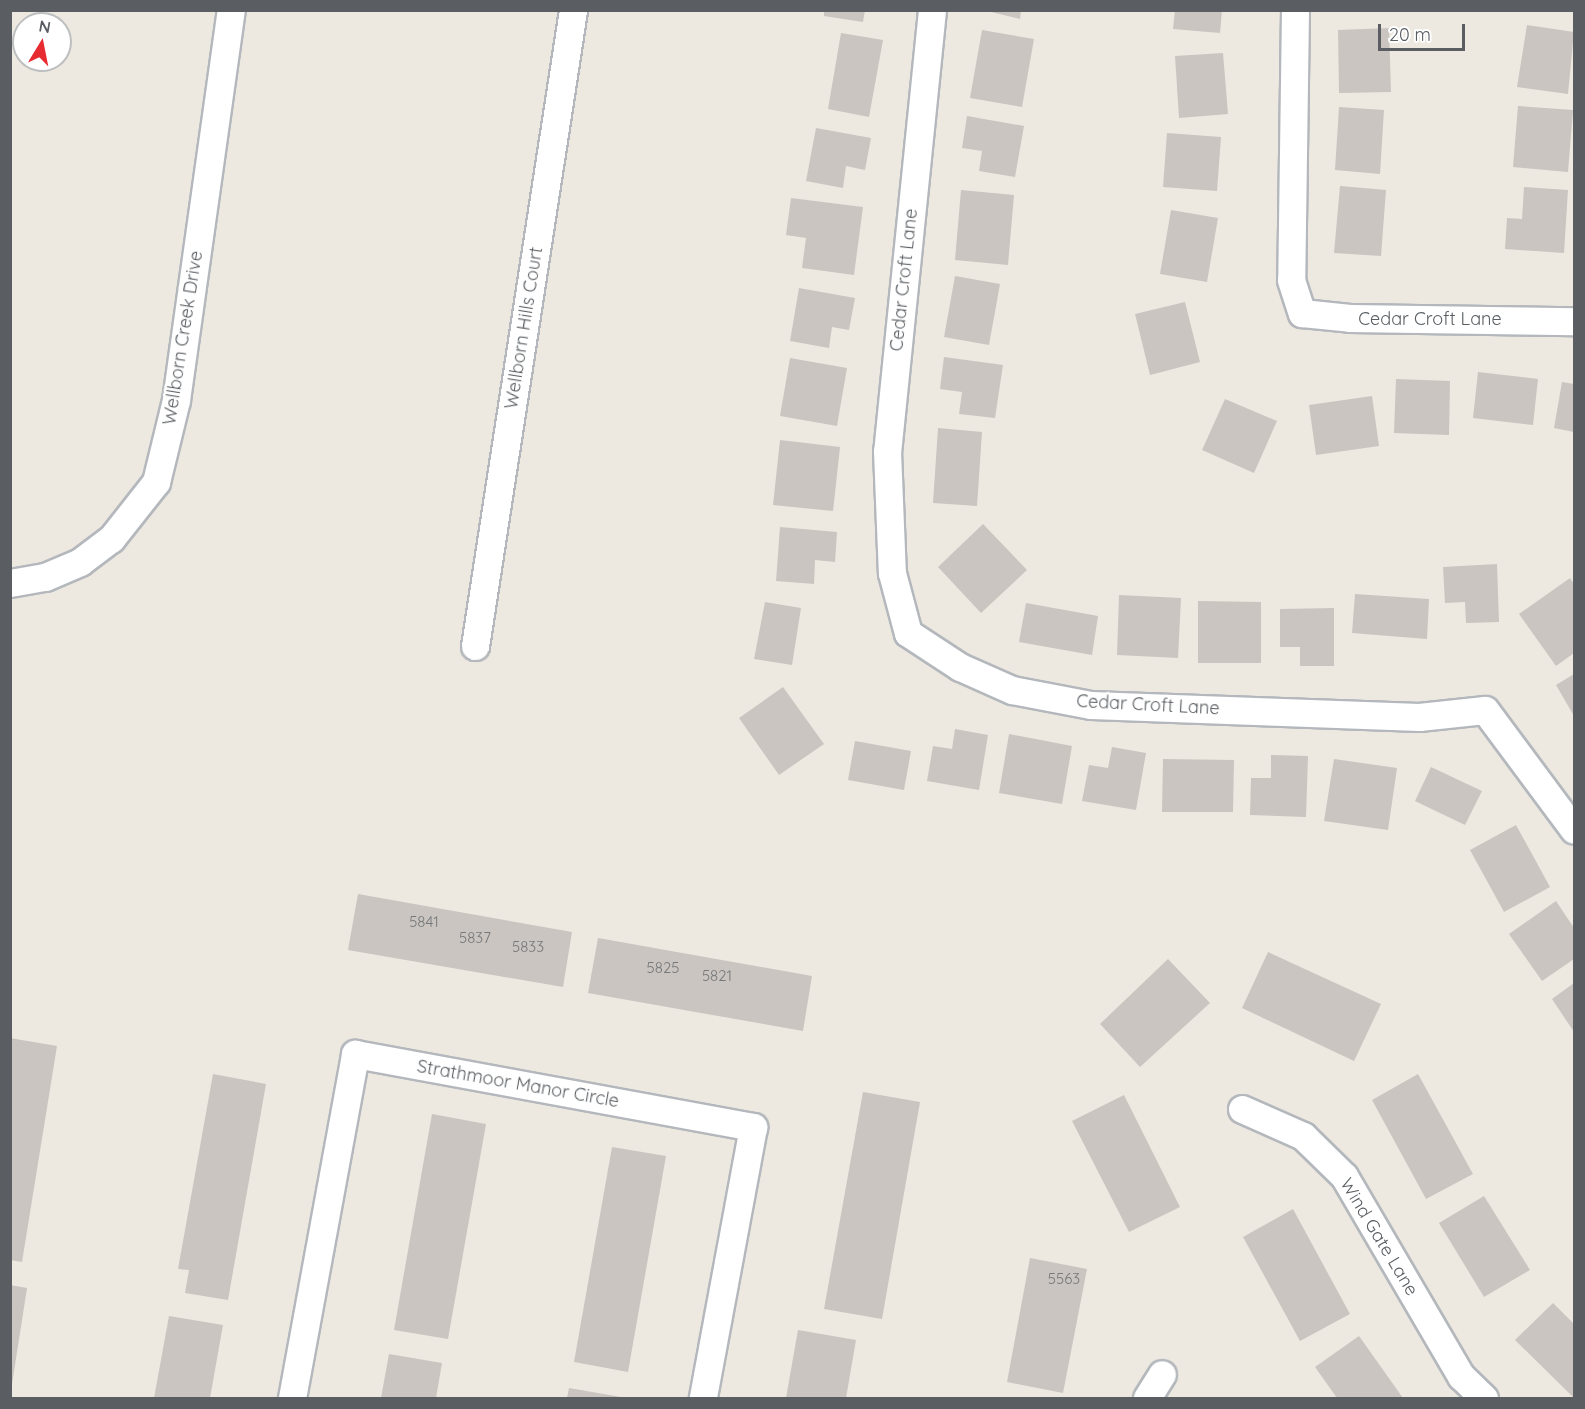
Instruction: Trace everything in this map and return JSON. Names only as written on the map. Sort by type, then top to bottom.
[{"type":"street","name":"Wellborn Creek Drive","points":[[10,584],[45,577],[80,562],[111,539],[156,482],[176,400],[231,10]]},
{"type":"street","name":"Wellborn Hills Court","points":[[475,646],[573,10]]},
{"type":"street","name":"Cedar Croft Lane","points":[[932,10],[887,452],[892,573],[908,633],[960,667],[1012,690],[1091,705],[1419,717],[1485,710],[1575,830]]},
{"type":"street","name":"Cedar Croft Lane","points":[[1295,10],[1291,280],[1302,313],[1350,318],[1575,321]]},
{"type":"street","name":"Strathmoor Manor Circle","points":[[292,1398],[355,1054],[753,1127],[703,1398]]},
{"type":"street","name":"Wind Gate Lane","points":[[1242,1109],[1303,1136],[1344,1176],[1461,1376],[1485,1398]]},
{"type":"street","points":[[1147,1398],[1162,1374]]},
{"type":"building","points":[[824,10],[865,10],[863,22],[824,16]]},
{"type":"building","points":[[983,10],[1021,10],[1020,19]]},
{"type":"building","points":[[1175,10],[1222,10],[1220,33],[1173,29]]},
{"type":"building","points":[[1527,25],[1574,32],[1568,94],[1517,87]]},
{"type":"building","points":[[1389,28],[1391,92],[1339,93],[1338,30]]},
{"type":"building","points":[[982,30],[1034,39],[1022,107],[970,98]]},
{"type":"building","points":[[841,33],[883,40],[869,117],[828,109]]},
{"type":"building","points":[[1223,53],[1228,114],[1179,118],[1175,56]]},
{"type":"building","points":[[1518,106],[1573,110],[1568,172],[1513,167]]},
{"type":"building","points":[[1339,107],[1384,110],[1380,174],[1335,170]]},
{"type":"building","points":[[967,116],[1024,126],[1015,177],[979,171],[982,151],[962,148]]},
{"type":"building","points":[[816,128],[871,138],[865,170],[846,166],[843,188],[806,181]]},
{"type":"building","points":[[1167,133],[1221,137],[1217,191],[1163,187]]},
{"type":"building","points":[[1340,186],[1386,190],[1381,256],[1334,253]]},
{"type":"building","points":[[1524,187],[1568,190],[1564,253],[1505,249],[1507,218],[1522,219]]},
{"type":"building","points":[[961,190],[1014,195],[1008,265],[955,260]]},
{"type":"building","points":[[791,198],[863,207],[854,275],[802,268],[806,238],[786,235]]},
{"type":"building","points":[[1171,210],[1218,218],[1207,282],[1160,274]]},
{"type":"building","points":[[955,276],[1000,284],[989,345],[944,337]]},
{"type":"building","points":[[799,288],[855,298],[849,330],[832,327],[829,348],[790,341]]},
{"type":"building","points":[[1185,302],[1200,362],[1150,375],[1135,314]]},
{"type":"building","points":[[944,357],[1003,365],[995,418],[959,414],[962,392],[940,389]]},
{"type":"building","points":[[790,358],[847,368],[837,426],[780,416]]},
{"type":"building","points":[[1478,372],[1538,379],[1533,425],[1473,418]]},
{"type":"building","points":[[1396,379],[1450,381],[1449,435],[1394,433]]},
{"type":"building","points":[[1562,382],[1574,384],[1574,432],[1554,428]]},
{"type":"building","points":[[1372,396],[1379,446],[1316,455],[1309,405]]},
{"type":"building","points":[[1225,399],[1277,421],[1254,473],[1202,450]]},
{"type":"building","points":[[938,428],[982,432],[977,506],[933,503]]},
{"type":"building","points":[[780,440],[840,447],[833,511],[773,505]]},
{"type":"building","points":[[983,524],[1027,570],[981,613],[938,567]]},
{"type":"building","points":[[780,527],[837,532],[835,562],[815,560],[814,584],[776,581]]},
{"type":"building","points":[[1497,564],[1499,622],[1466,623],[1465,602],[1445,603],[1443,567]]},
{"type":"building","points":[[1570,578],[1574,584],[1574,653],[1556,666],[1519,614]]},
{"type":"building","points":[[1355,594],[1429,599],[1427,639],[1352,633]]},
{"type":"building","points":[[1119,595],[1181,598],[1178,658],[1117,655]]},
{"type":"building","points":[[1198,601],[1261,602],[1261,663],[1198,663]]},
{"type":"building","points":[[765,602],[801,608],[792,665],[754,659]]},
{"type":"building","points":[[1026,603],[1098,616],[1092,655],[1019,642]]},
{"type":"building","points":[[1334,608],[1334,666],[1300,666],[1300,647],[1280,647],[1280,609]]},
{"type":"building","points":[[1574,674],[1574,716],[1556,685]]},
{"type":"building","points":[[783,687],[824,744],[779,775],[739,718]]},
{"type":"building","points":[[955,729],[988,735],[979,790],[927,781],[933,746],[952,749]]},
{"type":"building","points":[[1009,734],[1072,746],[1062,804],[999,793]]},
{"type":"building","points":[[855,741],[911,751],[904,790],[848,780]]},
{"type":"building","points":[[1112,747],[1146,753],[1136,810],[1082,801],[1089,765],[1108,768]]},
{"type":"building","points":[[1271,755],[1308,756],[1306,817],[1250,815],[1251,778],[1271,778]]},
{"type":"building","points":[[1163,759],[1234,760],[1233,812],[1162,812]]},
{"type":"building","points":[[1334,759],[1397,768],[1388,830],[1324,821]]},
{"type":"building","points":[[1431,767],[1482,791],[1465,825],[1415,801]]},
{"type":"building","points":[[1516,825],[1550,887],[1504,912],[1470,850]]},
{"type":"building","points":[[358,894],[572,932],[563,987],[348,950]]},
{"type":"building","points":[[1556,901],[1574,928],[1574,959],[1542,981],[1509,934]]},
{"type":"building","points":[[598,938],[812,976],[803,1031],[588,993]]},
{"type":"building","points":[[1268,952],[1381,1004],[1354,1061],[1242,1008]]},
{"type":"building","points":[[1168,959],[1210,1003],[1140,1067],[1100,1024]]},
{"type":"building","points":[[1574,983],[1574,1032],[1552,999]]},
{"type":"building","points":[[10,1038],[57,1046],[22,1262],[10,1260]]},
{"type":"building","points":[[213,1074],[266,1084],[228,1300],[185,1293],[189,1270],[178,1269]]},
{"type":"building","points":[[1418,1074],[1473,1174],[1426,1199],[1372,1100]]},
{"type":"building","points":[[863,1092],[920,1102],[882,1319],[824,1309]]},
{"type":"building","points":[[1124,1095],[1180,1207],[1129,1232],[1072,1121]]},
{"type":"building","points":[[432,1114],[486,1124],[448,1339],[394,1330]]},
{"type":"building","points":[[612,1147],[666,1156],[628,1372],[574,1362]]},
{"type":"building","points":[[1484,1196],[1530,1270],[1484,1297],[1439,1223]]},
{"type":"building","points":[[1293,1209],[1350,1314],[1300,1341],[1243,1237]]},
{"type":"building","points":[[1030,1258],[1087,1269],[1063,1393],[1007,1382]]},
{"type":"building","points":[[10,1285],[27,1288],[12,1384],[10,1384]]},
{"type":"building","points":[[1553,1303],[1574,1324],[1574,1398],[1515,1340]]},
{"type":"building","points":[[169,1316],[223,1325],[210,1398],[154,1398]]},
{"type":"building","points":[[798,1330],[856,1340],[846,1398],[786,1398]]},
{"type":"building","points":[[1359,1336],[1403,1398],[1337,1398],[1315,1367]]},
{"type":"building","points":[[389,1354],[442,1363],[436,1398],[381,1398]]},
{"type":"building","points":[[569,1388],[621,1397],[621,1398],[567,1398]]}]
